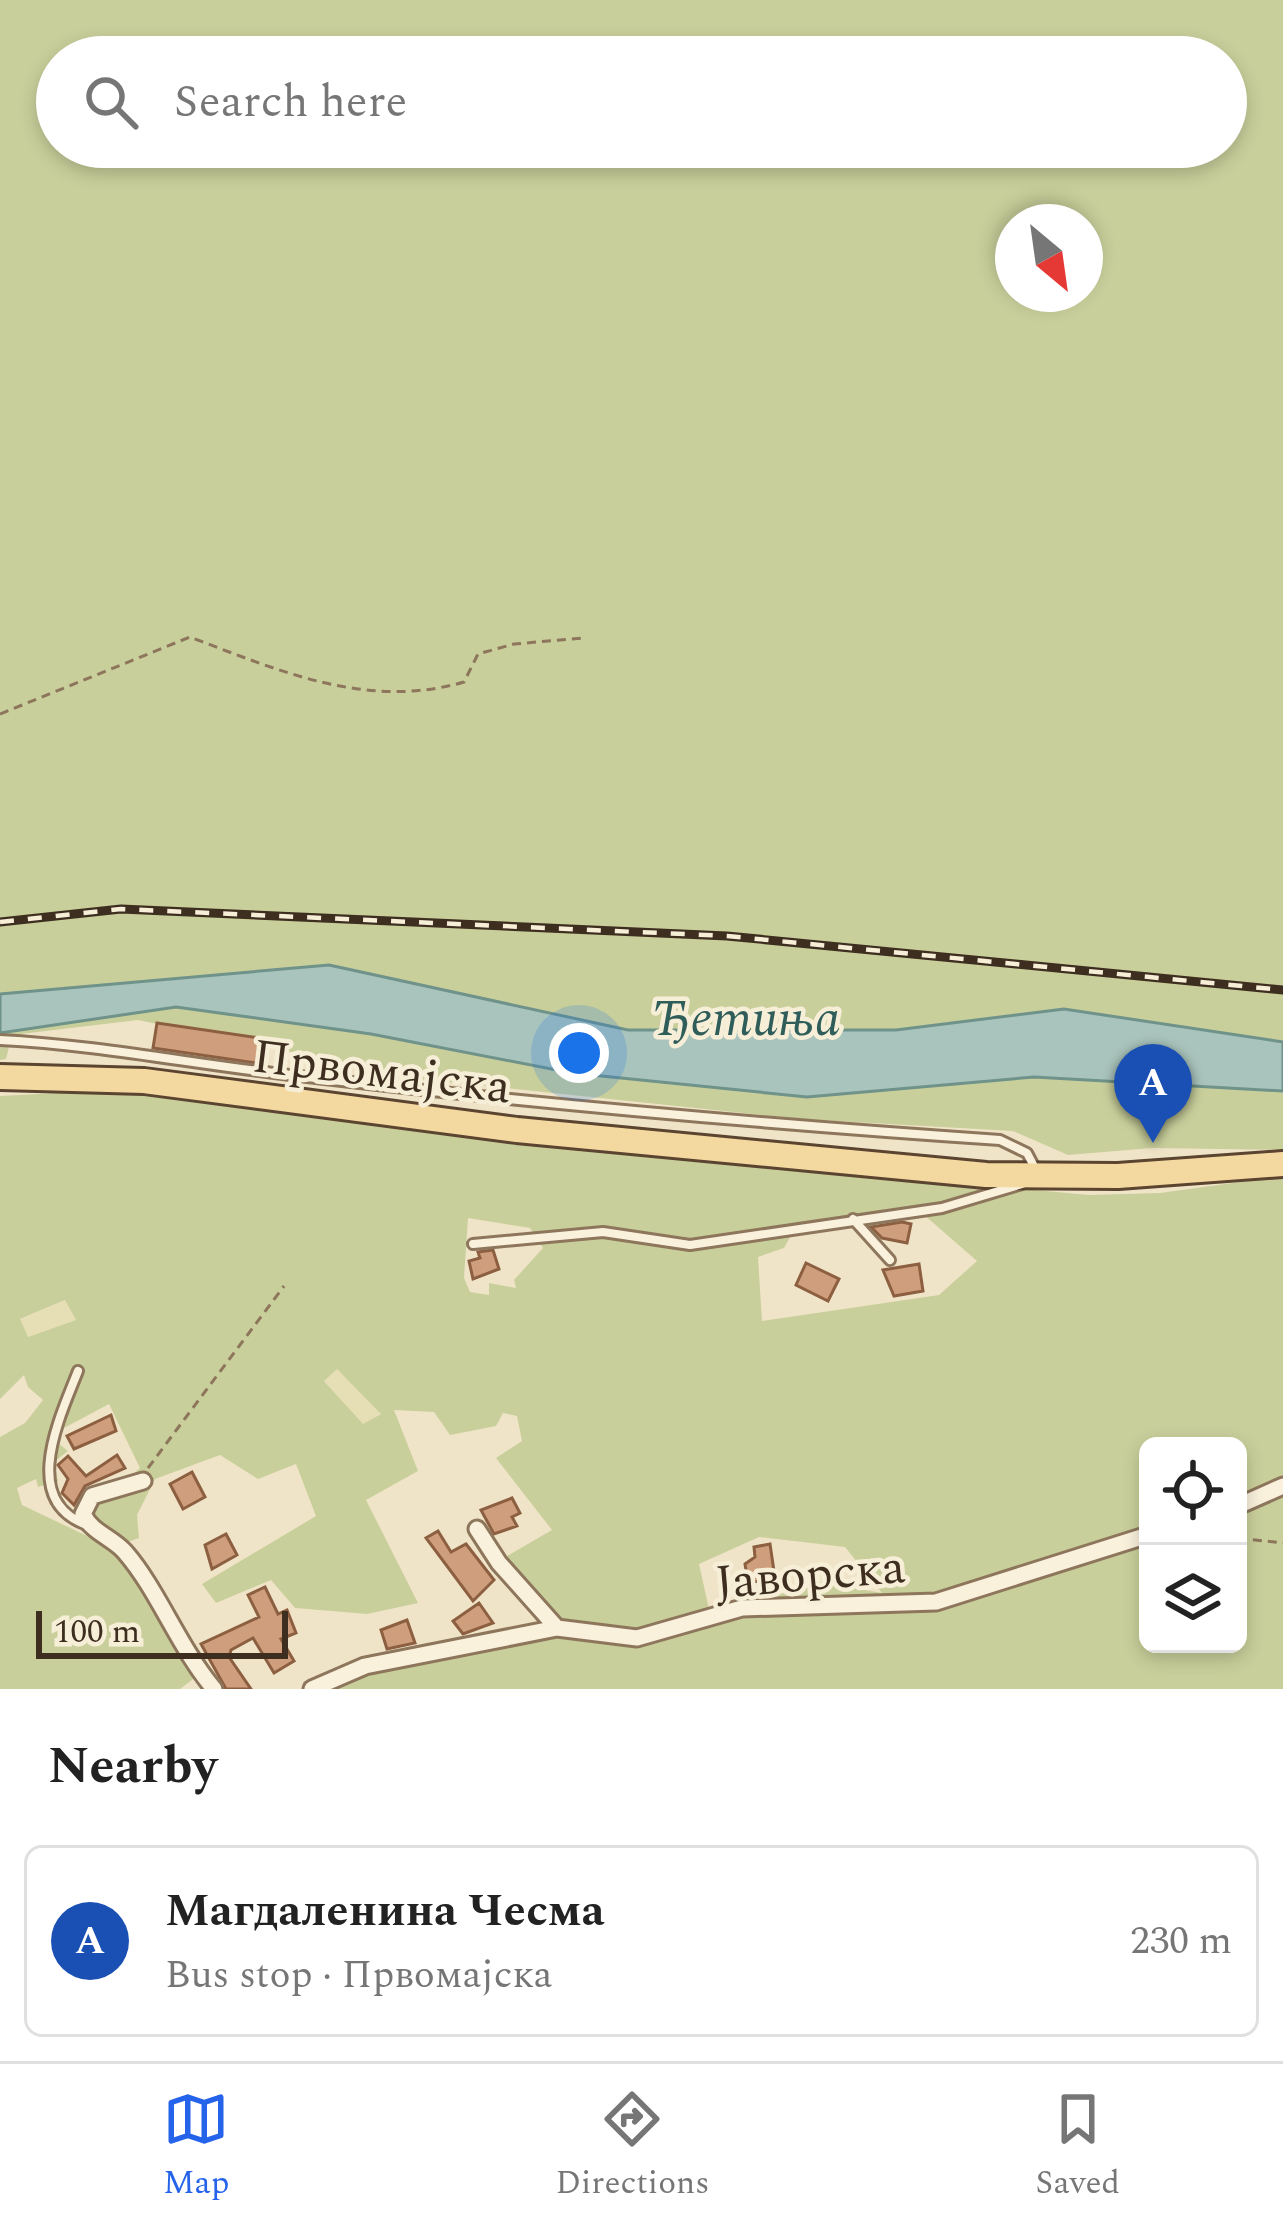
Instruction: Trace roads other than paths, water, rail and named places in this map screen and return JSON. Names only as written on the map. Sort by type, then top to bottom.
[{"type":"main road","name":"Првомајска","points":[[0,1077],[144,1081],[517,1130],[1040,1178],[1283,1164]]},
{"type":"street","points":[[143,1481],[92,1496],[83,1514],[88,1526],[124,1550],[183,1652],[214,1689]]},
{"type":"street","points":[[1247,1502],[1283,1486]]},
{"type":"street","points":[[477,1529],[499,1563],[557,1628]]},
{"type":"street","name":"Јаворска","points":[[312,1689],[365,1666],[557,1628],[637,1638],[742,1608],[936,1602],[1139,1538]]},
{"type":"lane","points":[[0,1040],[134,1050],[293,1076],[1000,1140],[1027,1153],[1040,1178]]},
{"type":"lane","name":"Првомајска","points":[[473,1244],[603,1232],[690,1245],[942,1208],[1040,1178]]},
{"type":"lane","points":[[852,1218],[890,1260]]},
{"type":"lane","points":[[78,1371],[48,1452],[55,1501],[72,1520],[88,1526]]},
{"type":"water","points":[[329,965],[628,1030],[896,1030],[1064,1009],[1283,1042],[1283,1091],[1034,1077],[807,1097],[572,1073],[371,1034],[176,1007],[0,1033],[0,994]]},
{"type":"railway","points":[[0,922],[121,909],[727,936],[1283,990]]},
{"type":"place","name":"Магдаленина Чесма","points":[[1153,1143]]},
{"type":"water label","name":"Ђетиња","points":[[746,1017]]}]
